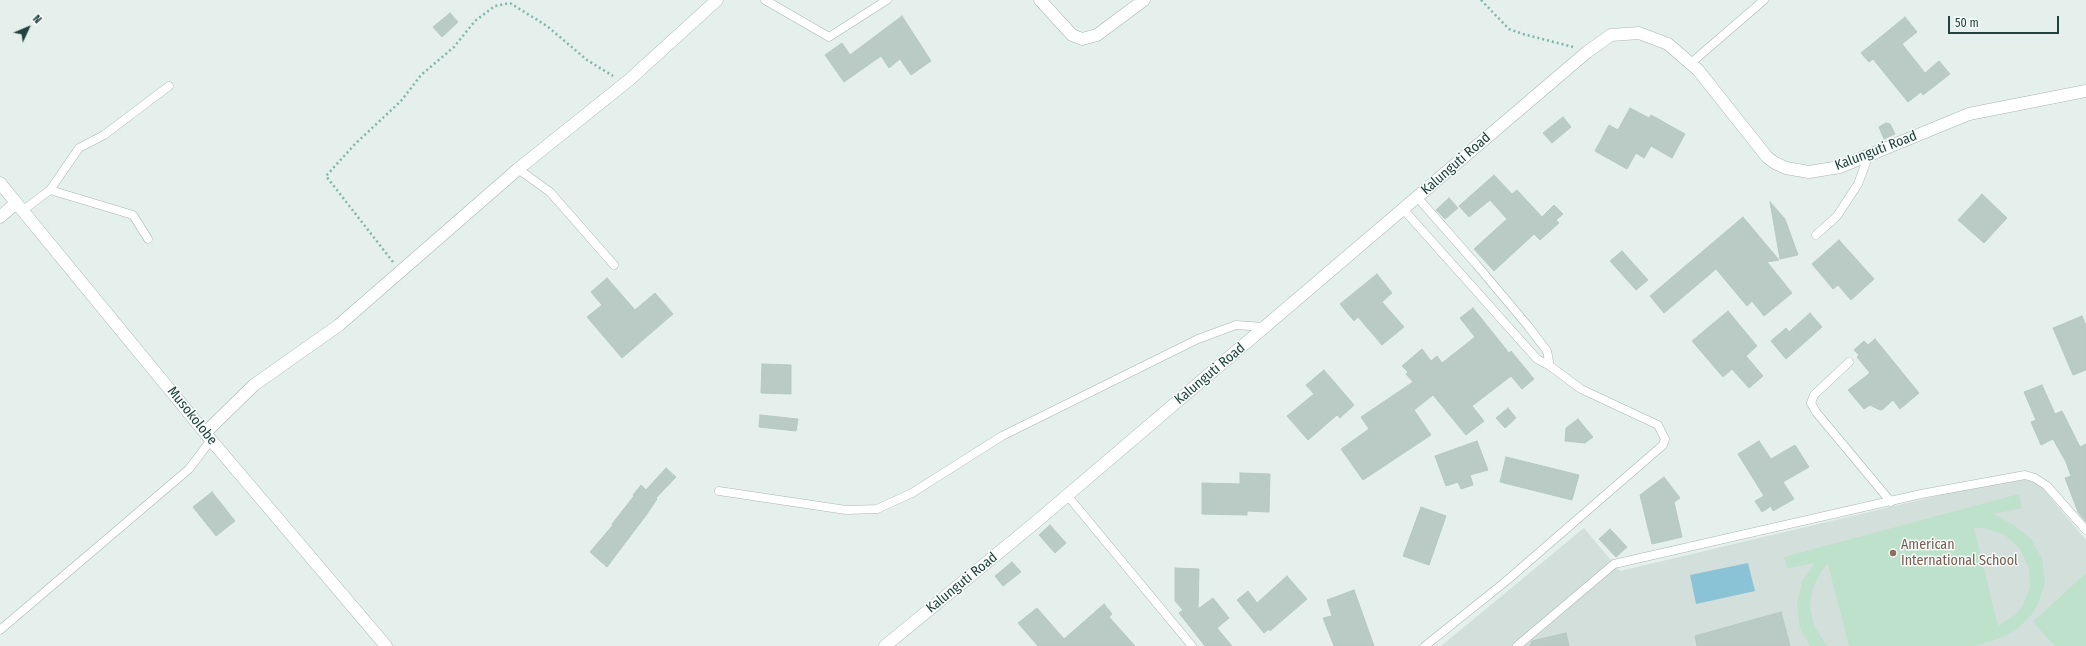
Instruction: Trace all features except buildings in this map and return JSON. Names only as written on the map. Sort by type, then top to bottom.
[{"type":"street","points":[[209,436],[254,385],[339,325],[518,168],[629,80],[717,0]]},
{"type":"street","points":[[1040,0],[1072,35],[1082,39],[1097,35],[1144,0]]},
{"type":"street","name":"Kalunguti Road","points":[[885,646],[1067,495],[1587,52],[1611,35],[1639,33],[1668,44],[1691,63],[1754,142],[1775,163],[1797,171],[1808,172],[1840,167],[1868,157],[1913,136],[1969,114],[2086,92]]},
{"type":"street","name":"Musokolobe","points":[[0,183],[209,436],[386,646]]},
{"type":"street","points":[[0,217],[19,207]]},
{"type":"lane","points":[[765,0],[829,37],[887,0]]},
{"type":"lane","points":[[1691,63],[1764,0]]},
{"type":"lane","points":[[19,207],[50,190],[79,148],[104,134],[169,86]]},
{"type":"lane","points":[[1816,236],[1837,216],[1858,184],[1868,157]]},
{"type":"lane","points":[[518,168],[550,192],[614,265]]},
{"type":"lane","points":[[50,190],[133,215],[148,239]]},
{"type":"lane","points":[[1417,197],[1533,332],[1547,351],[1550,366]]},
{"type":"lane","points":[[1403,209],[1537,359],[1550,366],[1581,389],[1658,425],[1666,439],[1663,445],[1504,582],[1425,646]]},
{"type":"lane","points":[[719,491],[846,510],[877,509],[912,493],[1002,436],[1198,339],[1236,325],[1265,327]]},
{"type":"lane","points":[[1849,362],[1814,395],[1811,403],[1816,412],[1891,502]]},
{"type":"lane","points":[[0,630],[189,469],[209,436]]},
{"type":"lane","points":[[1517,646],[1614,564],[1891,502],[2025,475],[2035,478],[2047,486],[2086,530]]},
{"type":"lane","points":[[1067,495],[1192,646]]},
{"type":"path","points":[[1481,0],[1509,29],[1587,52]]},
{"type":"path","points":[[401,271],[326,176],[355,144],[401,101],[421,75],[454,47],[475,22],[495,6],[510,3],[547,26],[587,60],[610,75],[629,80]]},
{"type":"shaded area","name":"American International School","points":[[2021,476],[2041,486],[2086,540],[2086,646],[1441,646],[1584,528],[1620,571]]},
{"type":"green space","points":[[2019,494],[2022,508],[1993,514],[2014,525],[2031,539],[2042,559],[2045,582],[2038,604],[2032,614],[2016,630],[2003,637],[1976,646],[1849,646],[1828,564],[1822,570],[1813,587],[1810,606],[1814,626],[1827,646],[1810,646],[1800,628],[1797,605],[1802,582],[1815,563],[1787,568],[1784,557]],"holes":[[[1974,528],[1984,528],[2005,535],[2020,549],[2029,568],[2030,588],[2022,607],[2015,615],[1998,626]]]},
{"type":"green space","points":[[2086,573],[2086,646],[2055,646],[2033,622]]},
{"type":"water","points":[[1748,563],[1755,591],[1696,604],[1690,575]]},
{"type":"place","name":"American International School","points":[[1893,553]]}]
